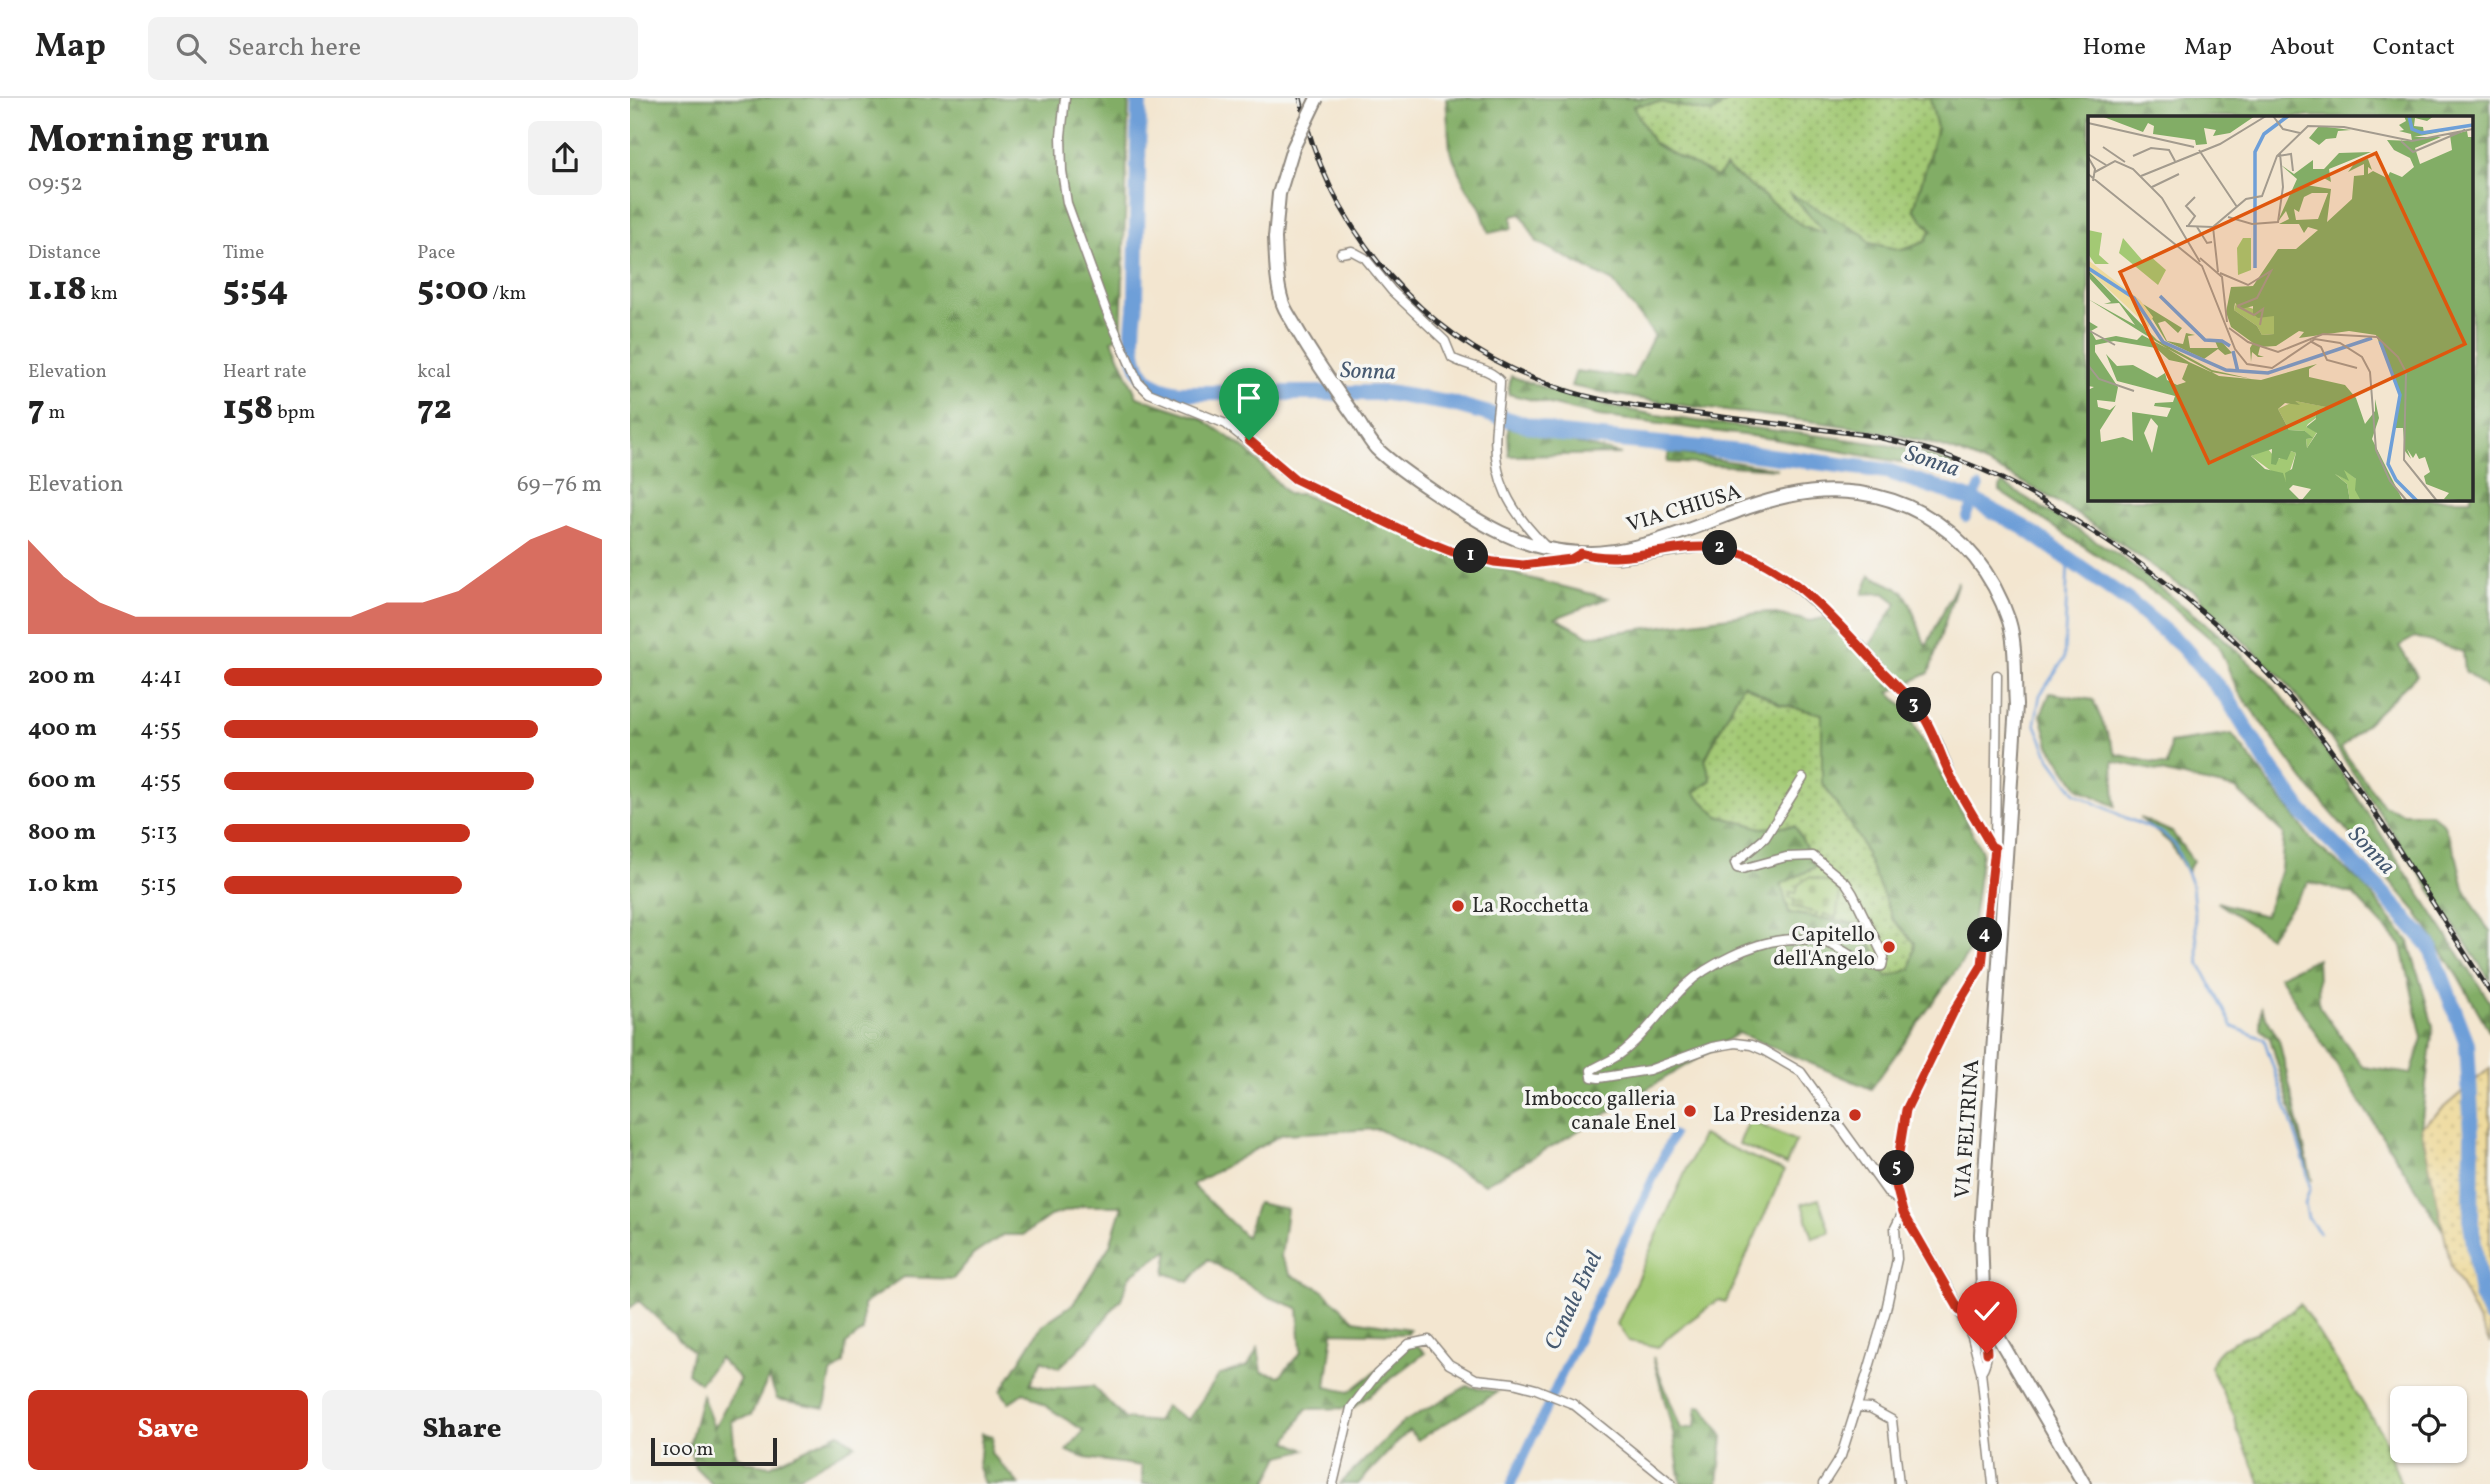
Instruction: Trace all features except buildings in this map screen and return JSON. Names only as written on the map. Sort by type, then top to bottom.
[{"type":"main road","name":"VIA CHIUSA","points":[[1317,98],[1293,148],[1279,194],[1275,238],[1276,271],[1282,303],[1301,337],[1376,447],[1406,473],[1477,521],[1517,541],[1549,550],[1605,552],[1649,542],[1787,497],[1829,491],[1879,496],[1913,510],[1941,523],[1971,552],[1992,581],[2009,623],[2013,657],[2016,705],[1998,970]]},
{"type":"main road","name":"VIA FELTRINA","points":[[1998,970],[1981,1234],[1983,1291],[2000,1340],[2084,1484]]},
{"type":"street","points":[[1065,98],[1061,136],[1062,171],[1067,203],[1106,310],[1138,382],[1149,393],[1226,424],[1295,479],[1453,552],[1494,562],[1523,565],[1571,559],[1581,553],[1619,558],[1711,546],[1731,550],[1770,566],[1860,645],[1922,714],[1938,742],[1956,786],[1991,846],[1995,848]]},
{"type":"street","points":[[1341,253],[1352,251],[1365,258],[1392,292],[1445,341],[1452,358],[1464,365],[1494,373],[1500,382],[1495,448],[1499,475],[1508,501],[1527,528],[1549,550]]},
{"type":"street","points":[[1981,1372],[1972,1337],[1960,1311],[1903,1212],[1896,1171],[1906,1110],[1954,1011],[1982,965],[1995,848],[1997,676]]},
{"type":"street","points":[[1803,778],[1765,838],[1735,863],[1737,868],[1786,857],[1813,856],[1837,875],[1853,894],[1884,957],[1882,966],[1873,968],[1833,945],[1816,940],[1798,938],[1749,948],[1727,958],[1686,984],[1620,1054],[1591,1070],[1592,1077],[1649,1070],[1712,1047],[1735,1043],[1751,1045],[1801,1072],[1889,1194],[1899,1200]]},
{"type":"street","points":[[1823,1484],[1841,1456],[1886,1310],[1897,1259],[1895,1228],[1903,1212]]},
{"type":"street","name":"VIA FELTRINA","points":[[1983,1291],[1987,1353],[1981,1372],[1993,1484]]},
{"type":"street","points":[[1960,1311],[1978,1311],[1984,1306]]},
{"type":"street","points":[[1333,1484],[1351,1408],[1377,1374],[1409,1344],[1429,1340],[1449,1364],[1476,1379],[1513,1383],[1573,1404],[1672,1484]]},
{"type":"street","points":[[1857,1407],[1870,1408],[1892,1420],[1899,1484]]},
{"type":"green space","points":[[630,98],[1129,98],[1121,336],[1112,340],[1137,397],[1201,418],[1248,451],[1288,494],[1301,494],[1521,576],[1608,598],[1556,618],[1589,636],[1766,612],[1810,621],[1824,618],[1868,648],[1897,603],[1884,593],[1863,594],[1870,575],[1903,591],[1926,647],[1958,581],[1929,673],[1889,692],[1906,709],[1982,851],[1969,952],[1871,1089],[1739,1033],[1485,1184],[1378,1129],[1283,1134],[1192,1185],[1246,1237],[1257,1203],[1287,1209],[1281,1257],[1291,1275],[1321,1289],[1354,1320],[1410,1329],[1408,1334],[1333,1332],[1326,1387],[1349,1392],[1414,1342],[1425,1353],[1353,1408],[1306,1409],[1287,1441],[1305,1450],[1280,1456],[1266,1484],[1143,1484],[1141,1466],[1085,1458],[1066,1451],[1084,1431],[1024,1392],[1009,1403],[1001,1391],[1042,1325],[1073,1304],[1110,1245],[1122,1206],[1083,1206],[1050,1216],[1023,1235],[1003,1235],[973,1255],[953,1279],[903,1277],[863,1305],[863,1331],[846,1344],[844,1363],[831,1374],[825,1408],[777,1399],[769,1377],[751,1415],[732,1421],[735,1454],[747,1462],[770,1466],[839,1433],[855,1445],[786,1484],[712,1484],[695,1467],[689,1445],[702,1395],[714,1428],[740,1379],[719,1358],[700,1383],[687,1373],[692,1351],[639,1301],[630,1308]],"holes":[[[1743,684],[1780,704],[1822,714],[1822,782],[1860,840],[1893,919],[1915,943],[1911,969],[1887,977],[1862,925],[1789,913],[1781,884],[1816,867],[1795,826],[1762,828],[1718,816],[1694,793],[1711,780],[1705,759]],[[1169,1249],[1165,1273],[1189,1282],[1208,1259],[1266,1296],[1298,1308],[1301,1352],[1280,1376],[1262,1372],[1258,1348],[1248,1366],[1219,1375],[1188,1420],[1165,1406],[1157,1422],[1125,1419],[1093,1386],[1053,1389],[1030,1384],[1042,1360],[1059,1368],[1087,1341],[1121,1299],[1130,1276]]]},
{"type":"green space","points":[[1446,98],[1732,98],[1712,113],[1660,102],[1633,106],[1654,144],[1717,177],[1725,167],[1803,226],[1827,234],[1789,193],[1864,235],[1869,243],[1902,250],[1925,242],[1931,230],[1914,209],[1937,128],[1930,98],[2490,98],[2490,691],[2465,671],[2463,652],[2415,637],[2399,646],[2417,675],[2341,748],[2383,805],[2402,813],[2431,813],[2443,823],[2457,858],[2464,888],[2490,931],[2490,980],[2328,735],[2283,679],[2204,604],[2195,592],[2180,586],[2098,528],[2039,491],[1948,449],[1902,436],[1855,428],[1666,403],[1571,386],[1576,371],[1633,378],[1654,335],[1613,282],[1537,242],[1521,214],[1512,216],[1512,228],[1489,233],[1480,207],[1465,186],[1450,150]]},
{"type":"green space","points":[[1732,98],[1930,98],[1937,128],[1914,209],[1931,230],[1925,242],[1902,250],[1869,243],[1791,195],[1829,235],[1803,226],[1725,167],[1717,178],[1654,144],[1632,105],[1660,102],[1711,113]]},
{"type":"green space","points":[[1511,376],[1570,396],[1629,410],[1892,446],[1953,463],[1950,471],[1773,439],[1599,416],[1508,394]]},
{"type":"green space","points":[[1508,427],[1621,454],[1509,456]]},
{"type":"green space","points":[[1669,452],[1778,469],[1667,462]]},
{"type":"green space","points":[[2002,483],[2122,557],[2222,637],[2267,679],[2331,757],[2490,1002],[2490,1032],[2416,911],[2304,781],[2238,691],[2218,645],[2164,599],[1999,491]]},
{"type":"green space","points":[[1743,684],[1780,704],[1822,714],[1822,782],[1860,840],[1893,919],[1915,943],[1911,970],[1887,978],[1862,925],[1789,913],[1781,883],[1795,826],[1762,828],[1718,816],[1694,793],[1711,780],[1705,760]]},
{"type":"green space","points":[[2050,693],[2093,700],[2116,754],[2167,766],[2170,743],[2232,734],[2315,844],[2362,883],[2409,942],[2433,1026],[2421,1127],[2444,1232],[2279,976],[2317,958],[2319,1006],[2363,1067],[2411,1074],[2422,1038],[2402,946],[2353,894],[2309,882],[2269,937],[2217,902],[2265,916],[2281,869],[2284,834],[2236,789],[2113,761],[2115,806],[2079,789],[2049,745],[2041,715]]},
{"type":"green space","points":[[2140,818],[2172,832],[2193,861],[2187,872],[2170,843]]},
{"type":"green space","points":[[1809,877],[1832,883],[1840,894],[1836,918],[1824,914],[1822,920],[1816,918],[1817,913],[1793,907],[1795,899],[1789,897],[1791,892],[1796,893],[1798,885]]},
{"type":"green space","points":[[2261,1008],[2279,1040],[2312,1181],[2270,1038],[2260,1029]]},
{"type":"green space","points":[[1749,1120],[1796,1141],[1786,1165],[1739,1144]]},
{"type":"green space","points":[[1702,1135],[1784,1171],[1726,1302],[1718,1300],[1658,1347],[1629,1341],[1617,1324]]},
{"type":"green space","points":[[1819,1199],[1830,1232],[1813,1238],[1802,1204]]},
{"type":"green space","points":[[2300,1304],[2384,1437],[2390,1454],[2390,1463],[2393,1463],[2401,1484],[2261,1484],[2237,1429],[2235,1418],[2210,1367],[2224,1347],[2287,1315]]},
{"type":"green space","points":[[1653,1357],[1681,1429],[1695,1427],[1697,1406],[1703,1407],[1723,1437],[1720,1484],[1681,1483],[1673,1432]]},
{"type":"green space","points":[[1467,1386],[1497,1392],[1418,1440],[1409,1430],[1358,1484],[1340,1484],[1402,1423]]},
{"type":"green space","points":[[982,1433],[993,1436],[991,1453],[1019,1484],[985,1484],[979,1467]]},
{"type":"sand","points":[[2490,1068],[2490,1344],[2451,1266],[2421,1127]]},
{"type":"waterway","name":"Sonna","points":[[1139,98],[1136,303],[1133,337],[1140,370],[1158,387],[1177,393],[1387,393],[1453,404],[1560,434],[1731,451],[1887,471],[1973,500],[2025,528],[2131,603],[2182,646],[2228,699],[2267,763],[2302,812],[2380,890],[2430,946],[2467,1043],[2472,1134],[2471,1223],[2481,1295],[2490,1315]]},
{"type":"waterway","name":"Canale Enel","points":[[1966,518],[1979,487]]},
{"type":"waterway","points":[[2068,559],[2064,659],[2040,695],[2035,723],[2049,757],[2075,793],[2164,834],[2175,845],[2192,885],[2199,963],[2233,1027],[2264,1039],[2305,1164],[2310,1188],[2305,1204],[2308,1218],[2319,1232]]},
{"type":"waterway","name":"Canale Enel","points":[[1511,1484],[1673,1135]]},
{"type":"railway","points":[[1300,98],[1314,146],[1333,192],[1359,236],[1389,275],[1424,310],[1463,341],[1507,366],[1563,390],[1605,400],[1866,435],[1935,452],[1977,467],[2030,493],[2098,535],[2183,596],[2261,666],[2307,719],[2379,819],[2490,992]]},
{"type":"place","name":"La Rocchetta","points":[[1458,906]]},
{"type":"place","name":"Capitello dell'Angelo","points":[[1889,947]]},
{"type":"place","name":"Imbocco galleria canale Enel","points":[[1690,1111]]},
{"type":"place","name":"La Presidenza","points":[[1855,1115]]},
{"type":"route","points":[[1249,440],[1295,479],[1423,540],[1453,552],[1494,562],[1523,565],[1571,559],[1581,553],[1619,558],[1711,546],[1752,557],[1770,566],[1800,590],[1860,645],[1922,714],[1938,742],[1956,786],[1991,846],[1995,848],[1982,965],[1954,1011],[1906,1110],[1896,1186],[1903,1212],[1960,1311],[1978,1311],[1984,1306],[1987,1353]]}]
